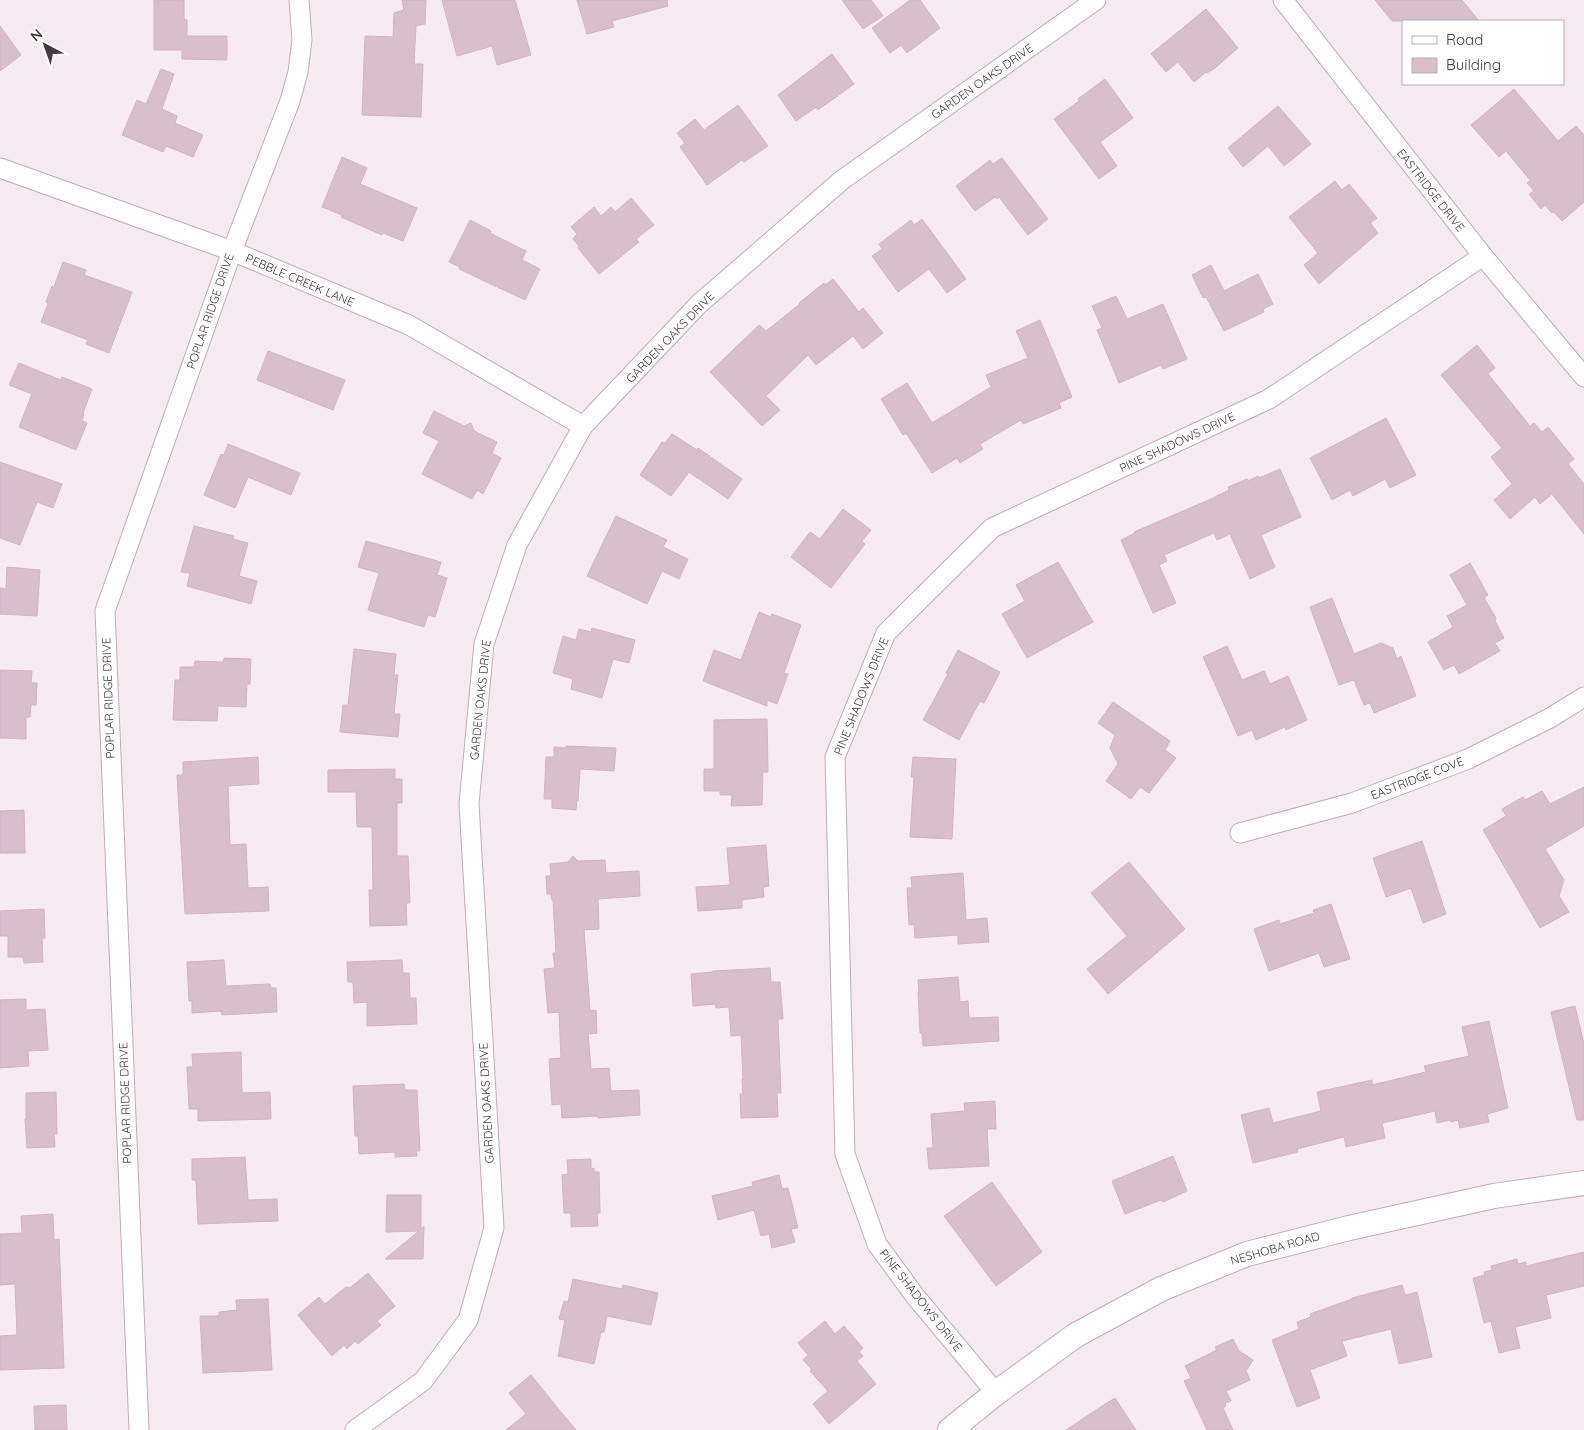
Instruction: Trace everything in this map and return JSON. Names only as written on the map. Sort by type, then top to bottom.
[{"type":"street","name":"POPLAR RIDGE DRIVE","points":[[139,1430],[105,611],[232,251],[290,101],[298,72],[302,40],[299,0]]},
{"type":"street","name":"GARDEN OAKS DRIVE","points":[[355,1430],[423,1381],[468,1320],[494,1228],[469,804],[484,644],[517,545],[584,426],[699,304],[842,180],[1096,0]]},
{"type":"street","name":"EASTRIDGE DRIVE","points":[[1283,0],[1483,256],[1584,377]]},
{"type":"street","name":"PEBBLE CREEK LANE","points":[[0,168],[232,251],[409,325],[584,426]]},
{"type":"street","name":"PINE SHADOWS DRIVE","points":[[996,1393],[915,1296],[878,1244],[845,1154],[835,756],[886,633],[992,528],[1269,399],[1483,256]]},
{"type":"street","name":"EASTRIDGE COVE","points":[[1240,833],[1352,803],[1468,759],[1550,718],[1584,697]]},
{"type":"street","name":"NESHOBA ROAD","points":[[950,1430],[996,1393],[1076,1335],[1161,1288],[1247,1254],[1349,1228],[1484,1198],[1584,1182]]},
{"type":"building","points":[[154,0],[184,0],[184,19],[187,20],[187,36],[227,36],[227,60],[182,59],[182,50],[154,50]]},
{"type":"building","points":[[402,0],[426,0],[425,24],[416,26],[414,64],[423,64],[421,117],[362,115],[365,36],[393,37],[394,13],[404,10]]},
{"type":"building","points":[[442,0],[515,0],[531,55],[497,65],[492,46],[457,56]]},
{"type":"building","points":[[577,0],[667,0],[668,6],[612,21],[614,27],[587,34]]},
{"type":"building","points":[[842,0],[871,0],[883,16],[863,29]]},
{"type":"building","points":[[910,0],[920,0],[940,28],[907,53],[901,45],[890,53],[872,28]]},
{"type":"building","points":[[1375,0],[1462,0],[1478,20],[1402,20],[1392,21]]},
{"type":"building","points":[[1206,9],[1238,48],[1215,68],[1206,72],[1194,82],[1178,62],[1166,72],[1151,54]]},
{"type":"building","points":[[0,26],[21,55],[0,71]]},
{"type":"building","points":[[832,54],[854,84],[818,110],[816,107],[796,121],[778,95]]},
{"type":"building","points":[[161,69],[174,74],[162,109],[177,116],[175,123],[203,135],[193,157],[166,146],[163,152],[122,135],[137,100],[146,104]]},
{"type":"building","points":[[1105,79],[1133,118],[1100,142],[1117,166],[1099,179],[1054,119]]},
{"type":"building","points":[[1514,89],[1558,141],[1576,126],[1584,135],[1584,202],[1562,221],[1545,205],[1541,209],[1529,194],[1534,191],[1527,183],[1530,180],[1506,151],[1499,157],[1471,125]]},
{"type":"building","points":[[738,105],[768,146],[744,162],[742,160],[707,185],[680,147],[685,143],[677,133],[695,119],[704,130]]},
{"type":"building","points":[[1278,106],[1311,144],[1284,166],[1268,146],[1243,167],[1228,148]]},
{"type":"building","points":[[342,157],[367,168],[360,184],[417,208],[403,241],[383,233],[382,235],[322,207]]},
{"type":"building","points":[[1002,158],[1048,219],[1028,235],[999,197],[997,199],[995,197],[975,211],[956,186],[990,160],[993,164]]},
{"type":"building","points":[[1335,181],[1342,190],[1349,184],[1377,218],[1370,223],[1378,233],[1319,284],[1304,265],[1318,253],[1289,217]]},
{"type":"building","points":[[631,198],[654,225],[636,239],[639,242],[599,274],[578,248],[579,246],[573,239],[577,234],[571,227],[594,207],[601,216],[611,207],[615,212]]},
{"type":"building","points":[[922,219],[966,279],[947,293],[929,269],[898,292],[872,256],[882,249],[879,244],[911,220],[914,225]]},
{"type":"building","points":[[470,220],[491,231],[490,233],[526,251],[522,260],[540,269],[525,300],[459,269],[460,267],[449,262]]},
{"type":"building","points":[[63,262],[86,270],[84,275],[132,292],[109,353],[86,344],[88,340],[41,322],[48,304],[46,302]]},
{"type":"building","points":[[1211,265],[1224,291],[1258,274],[1273,304],[1263,309],[1264,312],[1224,331],[1206,297],[1203,298],[1192,275]]},
{"type":"building","points":[[833,279],[859,312],[863,308],[883,333],[863,349],[853,336],[816,365],[808,355],[766,396],[780,410],[762,426],[710,372],[759,325],[766,331],[824,283],[825,285]]},
{"type":"building","points":[[1116,296],[1127,319],[1163,304],[1187,359],[1163,369],[1161,365],[1119,383],[1097,330],[1102,328],[1092,306]]},
{"type":"building","points":[[1040,320],[1072,397],[1059,403],[1061,408],[1023,424],[1021,420],[980,444],[983,449],[960,463],[957,458],[932,473],[906,433],[903,435],[881,399],[907,383],[932,423],[991,387],[986,375],[1028,358],[1016,331]]},
{"type":"building","points":[[1477,345],[1495,368],[1488,374],[1530,426],[1534,423],[1542,432],[1548,427],[1574,459],[1568,464],[1584,484],[1584,534],[1552,494],[1540,504],[1535,497],[1510,519],[1494,500],[1512,484],[1491,457],[1502,448],[1441,375]]},
{"type":"building","points":[[268,351],[345,380],[333,410],[257,380]]},
{"type":"building","points":[[19,363],[61,380],[62,377],[92,389],[83,413],[82,421],[87,423],[76,450],[19,427],[32,394],[9,385]]},
{"type":"building","points":[[434,411],[464,426],[471,423],[474,431],[497,442],[492,453],[501,458],[483,494],[477,490],[472,499],[422,474],[439,441],[423,433]]},
{"type":"building","points":[[1386,418],[1416,475],[1390,488],[1385,479],[1353,496],[1350,490],[1332,500],[1310,458]]},
{"type":"building","points":[[672,434],[697,450],[698,448],[742,479],[728,499],[689,472],[671,496],[640,475],[662,442],[665,443]]},
{"type":"building","points":[[228,444],[300,473],[291,495],[248,477],[235,508],[204,495],[221,454],[224,455]]},
{"type":"building","points":[[0,462],[62,484],[53,508],[37,502],[20,545],[0,538]]},
{"type":"building","points":[[1280,469],[1301,517],[1261,535],[1275,567],[1250,579],[1230,534],[1217,540],[1214,533],[1164,555],[1167,561],[1159,565],[1176,603],[1153,613],[1121,540],[1134,532],[1211,499],[1229,490],[1228,487],[1247,479],[1248,481],[1258,476],[1259,478]]},
{"type":"building","points":[[843,509],[871,530],[862,541],[865,544],[831,588],[791,557],[810,532],[820,539]]},
{"type":"building","points":[[616,516],[667,540],[663,547],[688,559],[679,579],[662,571],[647,604],[587,576]]},
{"type":"building","points":[[194,526],[234,536],[233,539],[248,543],[239,576],[257,581],[251,604],[187,586],[190,573],[181,572]]},
{"type":"building","points":[[366,541],[441,562],[437,575],[447,578],[435,617],[428,615],[424,627],[368,610],[379,573],[358,567]]},
{"type":"building","points":[[1058,562],[1093,622],[1027,658],[1002,614],[1025,601],[1016,585]]},
{"type":"building","points":[[1470,563],[1488,595],[1484,598],[1496,618],[1495,621],[1504,638],[1495,643],[1500,651],[1459,674],[1454,665],[1444,670],[1428,642],[1453,627],[1447,616],[1467,605],[1450,575]]},
{"type":"building","points":[[7,567],[40,570],[37,616],[0,614],[0,588],[6,589]]},
{"type":"building","points":[[1332,598],[1354,654],[1381,643],[1393,648],[1397,659],[1401,656],[1416,696],[1374,713],[1370,703],[1364,705],[1354,680],[1339,685],[1310,607]]},
{"type":"building","points":[[759,612],[771,617],[772,614],[801,625],[784,673],[788,674],[777,704],[767,700],[767,706],[703,681],[714,650],[741,660]]},
{"type":"building","points":[[592,628],[635,640],[629,663],[613,659],[602,698],[571,689],[573,679],[553,673],[563,636],[576,640],[579,629],[591,632]]},
{"type":"building","points":[[1227,646],[1242,680],[1264,671],[1270,684],[1288,676],[1307,720],[1286,730],[1285,727],[1256,740],[1252,730],[1238,736],[1203,657]]},
{"type":"building","points":[[354,649],[396,654],[394,675],[398,675],[394,714],[400,714],[398,737],[340,732],[343,705],[348,705]]},
{"type":"building","points":[[958,650],[1000,672],[984,703],[980,701],[959,740],[923,720],[948,674],[946,673]]},
{"type":"building","points":[[224,658],[251,659],[250,684],[247,684],[246,707],[218,706],[217,721],[173,720],[175,680],[180,680],[180,667],[194,667],[195,661],[223,662]]},
{"type":"building","points":[[0,670],[32,671],[31,683],[37,683],[36,705],[31,705],[30,717],[26,717],[26,739],[0,738]]},
{"type":"building","points":[[1113,702],[1170,741],[1165,750],[1176,758],[1149,793],[1140,787],[1131,799],[1106,781],[1118,764],[1110,748],[1115,735],[1098,723]]},
{"type":"building","points":[[767,719],[768,772],[763,772],[762,805],[731,806],[732,795],[720,795],[720,791],[704,791],[704,769],[714,769],[714,720]]},
{"type":"building","points":[[566,746],[616,748],[614,771],[580,769],[576,810],[552,808],[552,799],[544,799],[546,757],[554,757],[554,747],[566,748]]},
{"type":"building","points":[[258,757],[259,784],[228,786],[230,845],[246,844],[248,888],[268,887],[269,911],[185,914],[177,775],[183,775],[183,762]]},
{"type":"building","points":[[913,757],[956,759],[952,839],[910,837],[914,777],[911,777]]},
{"type":"building","points":[[395,769],[395,779],[402,779],[402,803],[397,803],[397,856],[408,856],[410,903],[406,903],[407,925],[370,926],[369,890],[373,890],[372,827],[357,827],[356,792],[328,792],[328,770]]},
{"type":"building","points":[[1584,787],[1584,826],[1545,849],[1564,880],[1559,896],[1569,912],[1540,928],[1483,830],[1506,816],[1502,809],[1523,797],[1525,800],[1542,791],[1550,804]]},
{"type":"building","points":[[24,810],[25,853],[0,853],[0,811]]},
{"type":"building","points":[[1422,841],[1446,914],[1423,923],[1411,888],[1386,897],[1373,858]]},
{"type":"building","points":[[766,845],[769,886],[763,887],[764,897],[742,900],[742,908],[698,911],[696,887],[730,885],[727,848]]},
{"type":"building","points":[[573,856],[578,861],[605,860],[606,873],[639,871],[640,896],[598,899],[599,929],[584,930],[590,1011],[596,1010],[597,1033],[588,1034],[591,1069],[609,1068],[611,1091],[639,1090],[640,1115],[562,1118],[561,1104],[552,1105],[549,1059],[561,1058],[559,1012],[548,1013],[544,969],[555,968],[553,953],[556,953],[553,900],[551,894],[547,894],[546,876],[551,876],[550,864],[568,862]]},
{"type":"building","points":[[1129,862],[1185,929],[1108,994],[1087,969],[1127,936],[1091,893]]},
{"type":"building","points":[[963,873],[966,920],[987,918],[989,942],[958,944],[958,935],[915,938],[914,924],[909,925],[907,888],[912,888],[911,877]]},
{"type":"building","points":[[1331,904],[1350,959],[1324,967],[1319,953],[1269,971],[1254,929],[1279,920],[1280,924],[1314,913],[1313,910]]},
{"type":"building","points":[[44,909],[45,938],[42,938],[43,962],[24,963],[23,957],[8,957],[8,936],[0,936],[0,911]]},
{"type":"building","points":[[224,960],[226,986],[270,984],[271,988],[276,988],[277,1012],[222,1015],[221,1011],[192,1013],[192,1001],[189,1001],[187,962]]},
{"type":"building","points":[[402,960],[403,973],[409,973],[410,998],[416,998],[417,1024],[367,1026],[367,1002],[354,1003],[353,982],[348,982],[347,962]]},
{"type":"building","points":[[770,968],[771,982],[780,982],[783,1019],[778,1019],[781,1093],[777,1093],[778,1117],[741,1118],[740,1094],[743,1094],[743,1079],[741,1035],[731,1036],[729,1007],[716,1008],[715,1004],[693,1006],[691,974]]},
{"type":"building","points":[[958,977],[960,1002],[968,1001],[969,1018],[998,1017],[999,1041],[923,1046],[922,1033],[920,1033],[918,980]]},
{"type":"building","points":[[26,999],[26,1010],[45,1009],[48,1050],[28,1051],[29,1066],[0,1068],[0,1000]]},
{"type":"building","points":[[1575,1006],[1584,1044],[1584,1120],[1577,1120],[1551,1012]]},
{"type":"building","points":[[1489,1021],[1508,1108],[1487,1114],[1489,1122],[1460,1128],[1458,1120],[1437,1123],[1435,1111],[1382,1123],[1385,1138],[1346,1147],[1344,1137],[1297,1149],[1298,1152],[1253,1163],[1241,1115],[1269,1108],[1273,1123],[1321,1111],[1317,1092],[1372,1080],[1372,1085],[1426,1072],[1424,1066],[1469,1056],[1462,1027]]},
{"type":"building","points":[[241,1052],[242,1093],[270,1092],[271,1119],[198,1121],[198,1109],[189,1109],[187,1067],[193,1067],[192,1054]]},
{"type":"building","points":[[404,1084],[405,1090],[417,1090],[420,1151],[416,1151],[417,1156],[395,1157],[395,1152],[359,1154],[358,1136],[355,1136],[353,1086]]},
{"type":"building","points":[[56,1092],[57,1134],[54,1134],[55,1147],[27,1148],[26,1093]]},
{"type":"building","points":[[995,1101],[996,1129],[987,1129],[989,1166],[929,1169],[927,1148],[933,1148],[931,1114],[965,1111],[964,1103]]},
{"type":"building","points":[[1173,1156],[1187,1191],[1163,1202],[1161,1200],[1125,1214],[1112,1181]]},
{"type":"building","points":[[245,1157],[248,1200],[277,1199],[278,1221],[198,1224],[196,1180],[192,1180],[192,1159]]},
{"type":"building","points":[[591,1159],[591,1169],[594,1168],[594,1172],[599,1172],[600,1213],[597,1213],[598,1226],[571,1227],[571,1213],[564,1213],[562,1175],[568,1174],[567,1160]]},
{"type":"building","points":[[779,1175],[782,1189],[788,1188],[798,1228],[791,1229],[795,1242],[772,1248],[769,1234],[761,1236],[754,1210],[718,1220],[712,1196],[753,1186],[752,1182]]},
{"type":"building","points":[[992,1182],[1042,1252],[996,1286],[944,1216]]},
{"type":"building","points":[[387,1195],[421,1195],[421,1229],[424,1226],[423,1259],[385,1259],[419,1231],[386,1232]]},
{"type":"building","points":[[53,1214],[54,1240],[59,1239],[64,1368],[0,1370],[0,1336],[17,1335],[15,1284],[0,1285],[0,1234],[22,1233],[21,1216]]},
{"type":"building","points":[[1584,1252],[1584,1286],[1546,1295],[1551,1318],[1515,1327],[1520,1348],[1499,1353],[1491,1321],[1484,1323],[1473,1278],[1485,1275],[1484,1272],[1492,1270],[1491,1266],[1517,1259],[1518,1264],[1526,1262],[1526,1266]]},
{"type":"building","points":[[368,1273],[395,1306],[377,1321],[381,1325],[358,1344],[355,1341],[347,1349],[344,1345],[332,1356],[298,1315],[319,1297],[325,1304],[346,1287],[350,1288]]},
{"type":"building","points":[[573,1279],[622,1289],[623,1285],[658,1293],[651,1325],[607,1316],[604,1332],[601,1332],[594,1364],[558,1356],[565,1320],[559,1319],[564,1301],[568,1302]]},
{"type":"building","points":[[1402,1285],[1405,1295],[1417,1292],[1432,1357],[1399,1364],[1391,1329],[1342,1341],[1347,1356],[1310,1370],[1320,1398],[1297,1407],[1272,1340],[1299,1329],[1297,1322],[1311,1317],[1310,1314],[1352,1298]]},
{"type":"building","points":[[268,1299],[272,1370],[203,1373],[200,1316],[219,1316],[219,1312],[237,1310],[236,1300]]},
{"type":"building","points":[[825,1321],[835,1334],[844,1326],[863,1348],[859,1352],[863,1356],[857,1361],[876,1384],[829,1424],[813,1404],[828,1391],[803,1360],[808,1355],[798,1343]]},
{"type":"building","points":[[1233,1339],[1239,1351],[1253,1360],[1246,1371],[1250,1380],[1226,1391],[1231,1401],[1225,1403],[1226,1406],[1223,1408],[1233,1430],[1207,1430],[1184,1381],[1191,1378],[1185,1366],[1217,1350],[1215,1347]]},
{"type":"building","points":[[531,1375],[576,1430],[506,1430],[526,1414],[509,1393]]},
{"type":"building","points":[[1115,1398],[1136,1430],[1066,1430],[1102,1406]]},
{"type":"building","points":[[66,1405],[67,1430],[35,1430],[34,1406]]}]
